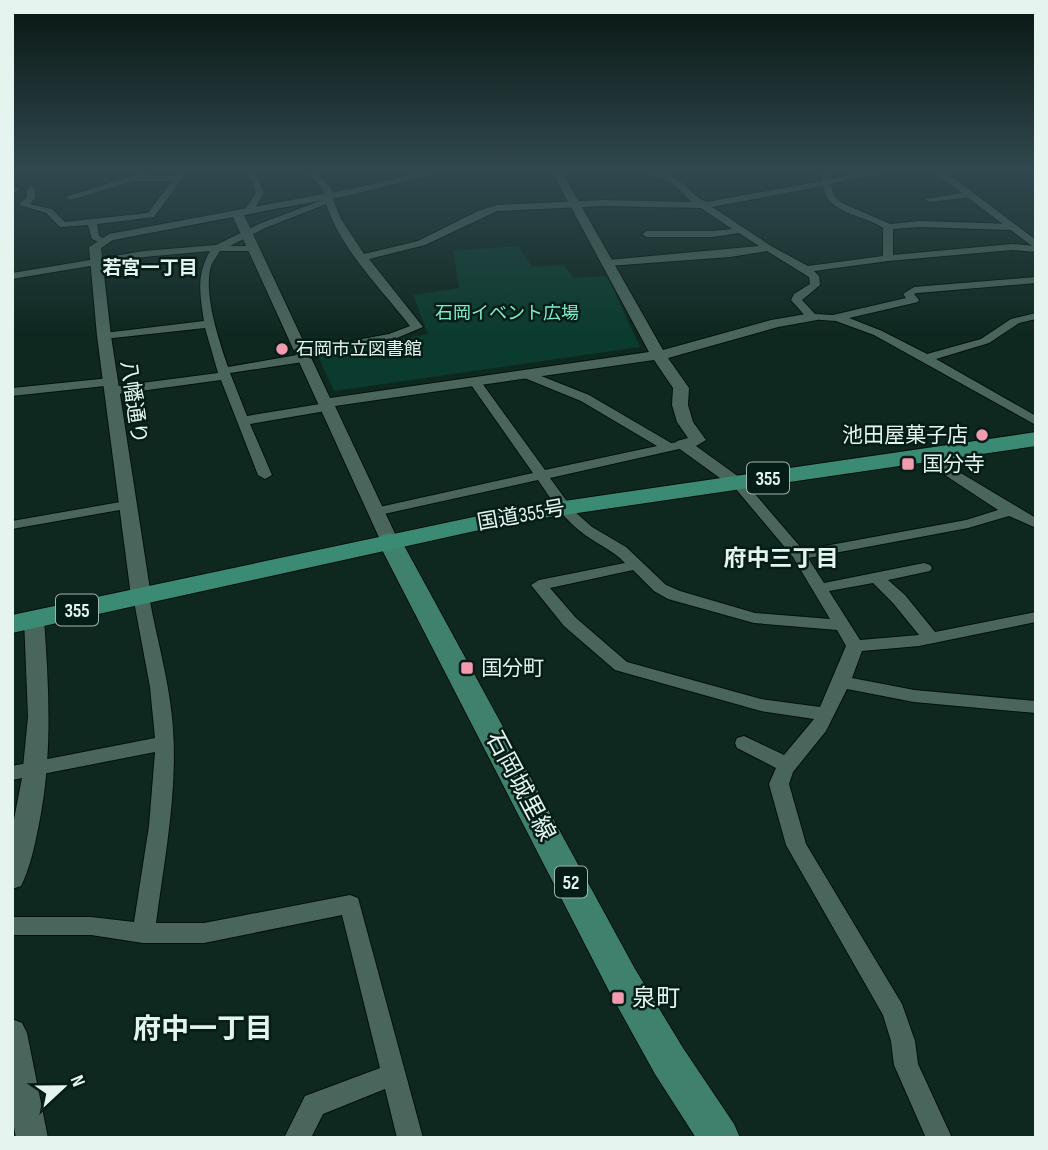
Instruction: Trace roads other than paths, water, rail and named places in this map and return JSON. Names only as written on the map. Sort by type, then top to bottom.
[{"type":"highway","name":"国道355号","points":[[23,622],[390,540],[565,507],[1036,439]]},
{"type":"main road","name":"石岡城里線","points":[[390,540],[622,980],[676,1073],[720,1138]]},
{"type":"street","points":[[93,226],[95,237],[103,241],[170,226]]},
{"type":"street","points":[[246,226],[302,356],[374,512],[390,540]]},
{"type":"street","points":[[264,226],[213,251],[206,271],[204,291],[224,373],[265,475]]},
{"type":"street","points":[[12,392],[111,386],[224,373],[392,337],[417,327],[360,258],[339,226]]},
{"type":"street","points":[[360,258],[402,251],[456,226]]},
{"type":"street","points":[[374,512],[698,440],[685,422],[680,405],[681,387],[658,355],[586,226]]},
{"type":"street","points":[[736,226],[814,276],[815,285],[796,300],[812,317]]},
{"type":"street","points":[[888,258],[888,227],[902,226]]},
{"type":"street","points":[[971,226],[1012,227],[1036,247]]},
{"type":"street","points":[[648,234],[713,234],[742,230]]},
{"type":"street","name":"八幡通り","points":[[103,241],[95,247],[96,263],[126,505],[141,596]]},
{"type":"street","points":[[806,269],[888,258],[1036,247]]},
{"type":"street","points":[[608,263],[730,254],[768,248]]},
{"type":"street","points":[[12,276],[144,254],[254,249]]},
{"type":"street","points":[[833,317],[914,300],[908,294],[914,290],[1036,280]]},
{"type":"street","points":[[926,358],[985,341],[1015,321],[1036,316]]},
{"type":"street","points":[[243,421],[326,405],[658,355],[692,348],[776,323],[812,317],[833,317],[846,319],[869,329],[926,358],[1036,421]]},
{"type":"street","points":[[104,336],[210,324]]},
{"type":"street","points":[[526,374],[586,398],[667,446]]},
{"type":"street","points":[[475,382],[565,507],[587,530],[621,550],[660,588],[699,603],[754,618],[841,625]]},
{"type":"street","points":[[683,443],[737,482],[799,555],[855,646]]},
{"type":"street","points":[[924,455],[1010,512],[1035,523]]},
{"type":"street","points":[[12,525],[126,505]]},
{"type":"street","points":[[799,555],[968,524],[1010,512]]},
{"type":"street","points":[[636,565],[539,585],[570,622],[621,666],[761,705],[825,713]]},
{"type":"street","points":[[821,588],[924,568]]},
{"type":"street","points":[[877,578],[899,599],[931,639]]},
{"type":"street","points":[[141,596],[156,671],[164,743],[161,812],[143,933]]},
{"type":"street","points":[[855,646],[931,639],[1036,617]]},
{"type":"street","points":[[12,878],[25,837],[39,717],[23,622]]},
{"type":"street","points":[[855,646],[842,682],[818,728],[788,766],[779,784],[796,845],[894,1012],[903,1041],[906,1065],[939,1138]]},
{"type":"street","points":[[842,682],[914,696],[1036,707]]},
{"type":"street","points":[[12,773],[164,743]]},
{"type":"street","points":[[744,743],[788,766]]},
{"type":"street","points":[[12,926],[91,926],[143,933],[204,933],[350,904],[410,1138]]},
{"type":"street","points":[[12,1033],[32,1138]]},
{"type":"street","points":[[297,1138],[314,1105],[394,1074]]},
{"type":"place","name":"石岡市立図書館","points":[[282,349]]},
{"type":"place","name":"池田屋菓子店","points":[[982,435]]},
{"type":"place","name":"国分寺","points":[[908,464]]},
{"type":"place","name":"国分町","points":[[467,668]]},
{"type":"place","name":"泉町","points":[[618,998]]},
{"type":"district","name":"若宮一丁目","points":[[150,267]]},
{"type":"district","name":"府中三丁目","points":[[781,558]]},
{"type":"district","name":"府中一丁目","points":[[203,1028]]},
{"type":"park label","name":"石岡イベント広場","points":[[507,313]]}]
